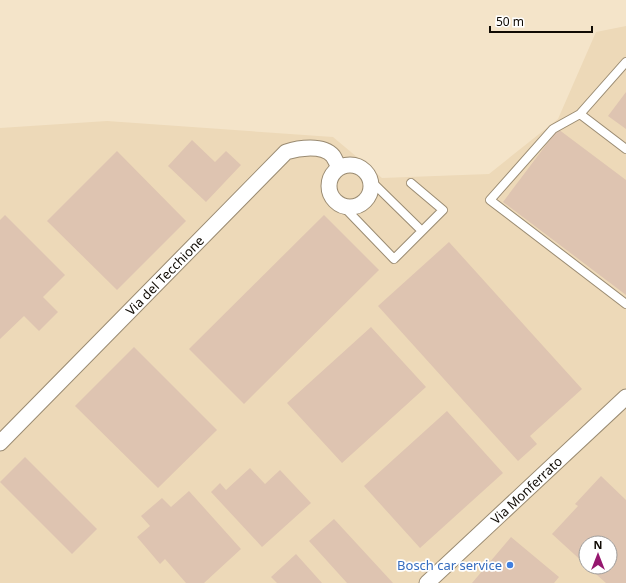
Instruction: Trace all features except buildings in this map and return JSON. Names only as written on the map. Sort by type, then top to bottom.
[{"type":"street","name":"Via del Tecchione","points":[[0,443],[286,152],[296,148],[322,150],[332,155],[339,167]]},
{"type":"street","points":[[354,165],[361,168],[370,180],[369,195],[364,202],[349,207],[342,205],[331,195],[329,187],[330,179],[339,167],[354,165]]},
{"type":"street","name":"Via Monferrato","points":[[431,582],[626,397]]},
{"type":"lane","points":[[626,62],[580,114],[553,129],[490,200],[626,304]]},
{"type":"lane","points":[[580,114],[626,149]]},
{"type":"lane","points":[[370,180],[422,231]]},
{"type":"lane","points":[[342,205],[394,259],[443,210],[411,183]]},
{"type":"shaded area","points":[[626,26],[626,583],[0,583],[0,128],[107,121],[333,137],[382,178],[489,174],[558,119],[596,32]]},
{"type":"place","name":"Bosch car service","points":[[510,565]]}]
